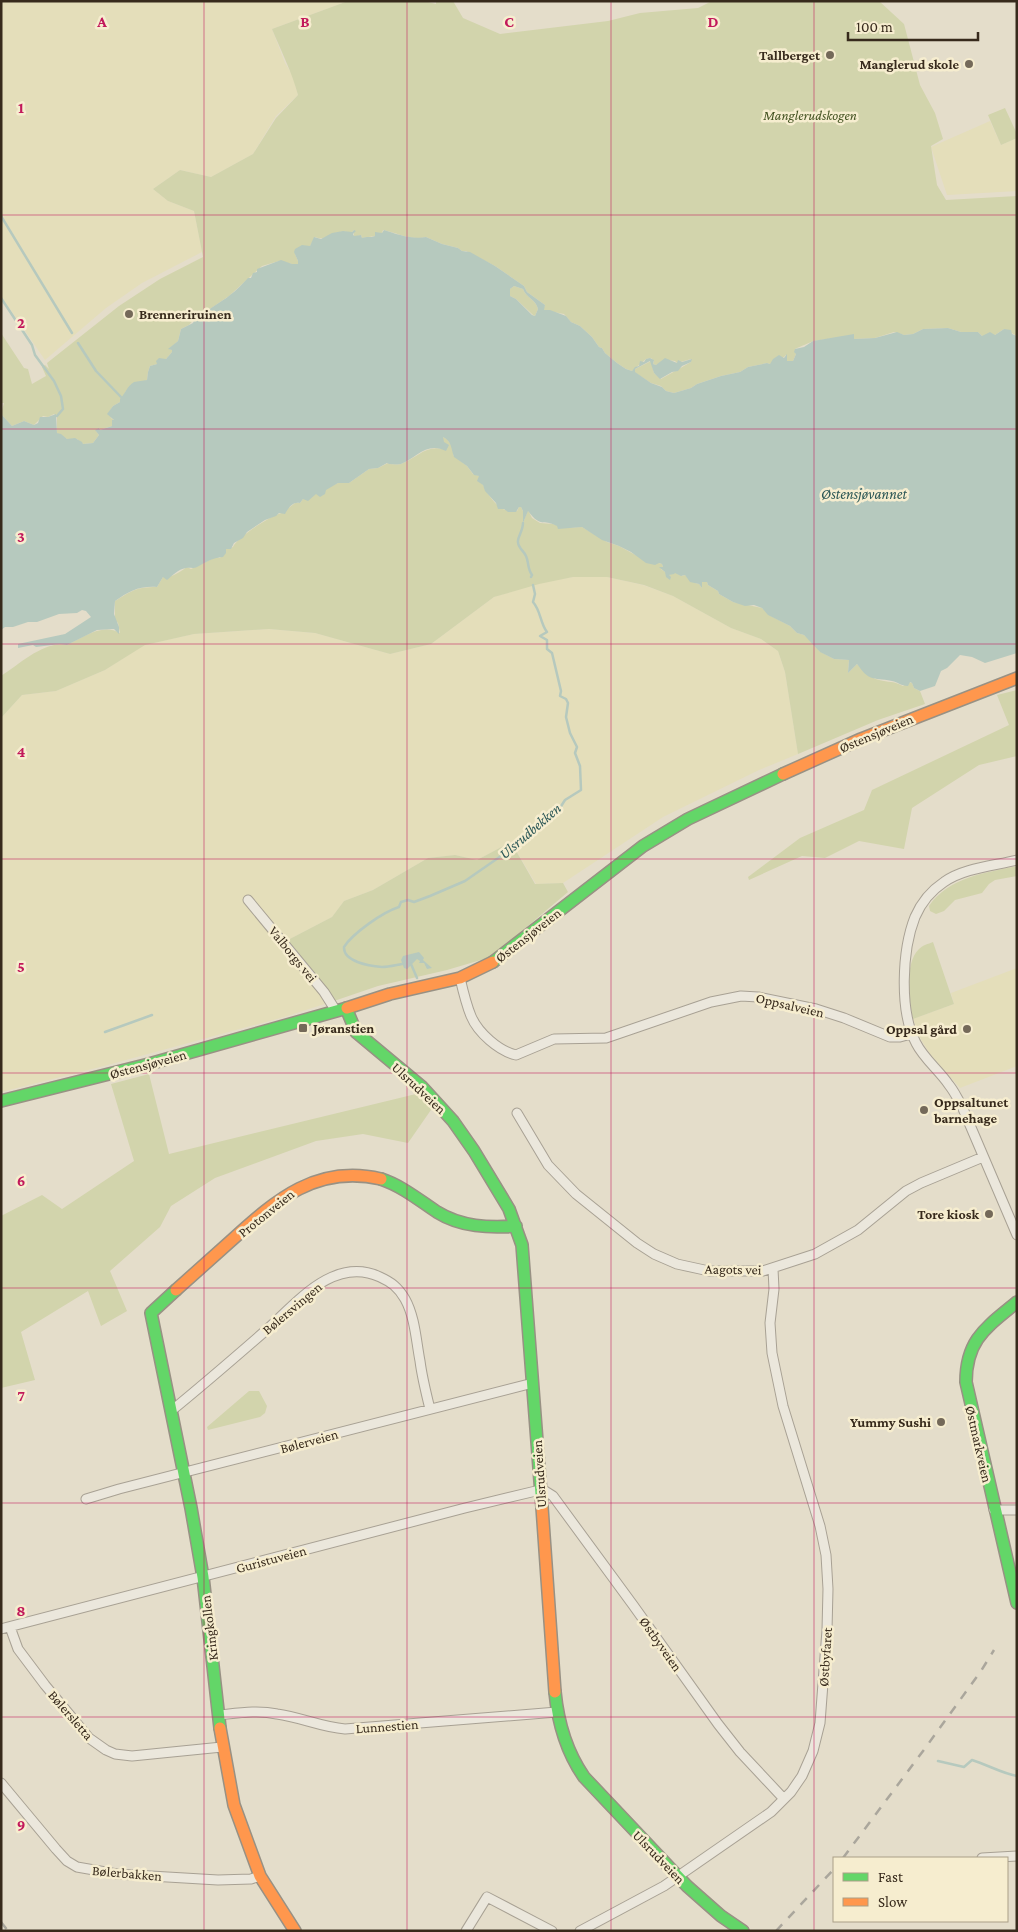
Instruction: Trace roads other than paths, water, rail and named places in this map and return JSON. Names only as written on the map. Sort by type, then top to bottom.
[{"type":"street","name":"Østensjøveien","points":[[1,1100],[140,1066],[390,994],[460,978],[473,973],[495,961],[643,846],[694,815],[861,738],[1017,678]]},
{"type":"street","points":[[1017,860],[960,874],[945,881],[931,892],[920,907],[912,927],[904,979],[906,1013],[912,1034],[926,1058],[949,1085],[961,1104],[1017,1235]]},
{"type":"street","name":"Valborgs vei","points":[[248,900],[324,992],[341,1009]]},
{"type":"street","name":"Oppsalveien","points":[[460,978],[469,1010],[475,1023],[498,1046],[516,1054],[554,1039],[606,1038],[711,1002],[741,996],[758,997],[816,1009],[890,1037],[912,1034]]},
{"type":"street","name":"Ulsrudveien","points":[[341,1009],[356,1032],[422,1087],[453,1121],[510,1209],[516,1226],[524,1254],[556,1712],[564,1741],[581,1774],[678,1876],[721,1916],[742,1931]]},
{"type":"street","name":"Aagots vei","points":[[517,1113],[542,1156],[555,1174],[583,1199],[637,1243],[654,1254],[677,1264],[709,1271],[773,1269],[814,1254],[864,1226],[906,1191],[983,1157]]},
{"type":"street","name":"Protonveien","points":[[150,1313],[271,1205],[295,1189],[329,1177],[350,1175],[369,1177],[394,1184],[448,1218],[487,1226],[516,1226]]},
{"type":"street","name":"Østbyfaret","points":[[580,1931],[651,1893],[772,1812],[791,1792],[808,1766],[818,1734],[823,1693],[828,1589],[826,1555],[820,1526],[783,1406],[772,1353],[770,1330],[774,1289],[773,1269]]},
{"type":"street","name":"Bølersvingen","points":[[171,1411],[209,1381],[314,1287],[339,1275],[360,1272],[377,1275],[392,1282],[405,1299],[412,1318],[430,1409]]},
{"type":"street","name":"Østmarkveien","points":[[1017,1302],[981,1331],[969,1350],[965,1371],[967,1392],[1017,1603]]},
{"type":"street","name":"Kringkollen","points":[[150,1313],[184,1473],[203,1576],[220,1715],[222,1747],[234,1805],[260,1876],[295,1931]]},
{"type":"street","name":"Bølerveien","points":[[86,1499],[533,1383]]},
{"type":"street","name":"Østbyveien","points":[[540,1490],[545,1490],[553,1496],[634,1605],[718,1724],[740,1752],[784,1799]]},
{"type":"street","name":"Guristuveien","points":[[6,1628],[540,1490]]},
{"type":"street","points":[[994,1510],[1017,1510]]},
{"type":"street","name":"Bølersletta","points":[[6,1628],[28,1663],[89,1738],[106,1750],[132,1756],[222,1747]]},
{"type":"street","name":"Lunnestien","points":[[220,1715],[262,1712],[279,1714],[321,1726],[345,1729],[556,1712]]},
{"type":"street","name":"Bølerbakken","points":[[1,1784],[67,1861],[87,1870],[192,1879],[250,1879],[260,1876]]},
{"type":"street","points":[[1000,1857],[1017,1856]]},
{"type":"street","points":[[466,1931],[487,1897],[552,1931]]},
{"type":"water","name":"Østensjøvannet","points":[[354,230],[356,231],[353,234],[354,236],[361,235],[362,238],[375,236],[375,232],[382,233],[384,230],[410,237],[426,237],[462,251],[470,252],[524,286],[527,292],[545,305],[544,310],[550,310],[566,316],[571,322],[580,326],[605,353],[626,369],[632,371],[635,367],[639,366],[640,361],[644,362],[650,358],[654,360],[653,364],[656,365],[665,358],[677,363],[678,360],[682,362],[692,359],[691,362],[682,366],[678,371],[672,372],[660,379],[654,373],[650,361],[635,369],[635,372],[651,383],[674,393],[721,376],[740,372],[748,367],[770,364],[779,355],[784,358],[787,354],[787,361],[793,361],[796,354],[794,352],[795,349],[804,347],[813,341],[854,334],[854,339],[875,338],[897,332],[904,335],[913,334],[923,329],[948,328],[961,332],[978,332],[982,336],[990,332],[995,335],[1004,329],[1011,330],[1012,334],[1017,336],[1017,653],[985,663],[972,657],[960,655],[947,668],[941,671],[935,686],[920,691],[914,688],[910,682],[906,686],[872,678],[865,674],[857,664],[848,673],[849,660],[834,659],[820,652],[804,635],[797,633],[790,626],[768,615],[762,608],[733,602],[719,594],[707,582],[702,582],[702,588],[699,584],[690,582],[685,575],[681,576],[675,573],[669,575],[671,577],[670,580],[659,567],[663,567],[662,564],[646,563],[631,552],[602,540],[582,527],[558,529],[557,526],[552,524],[539,522],[528,511],[523,523],[521,507],[516,512],[498,509],[483,485],[477,481],[479,476],[474,475],[467,466],[454,457],[450,443],[443,437],[444,442],[449,445],[446,451],[439,448],[427,449],[401,464],[387,463],[378,468],[369,469],[349,483],[338,483],[326,490],[325,494],[320,497],[316,494],[308,501],[303,499],[300,503],[295,503],[291,506],[285,514],[279,513],[265,520],[234,543],[231,549],[226,549],[223,557],[212,559],[196,568],[180,570],[167,580],[163,577],[157,587],[139,588],[125,594],[115,601],[114,614],[119,627],[119,634],[114,629],[97,630],[67,645],[36,647],[33,645],[18,648],[18,644],[65,634],[91,617],[86,611],[82,610],[77,613],[59,614],[37,622],[5,627],[1,630],[1,414],[12,426],[24,421],[34,425],[38,423],[40,417],[56,414],[57,433],[67,439],[75,438],[83,444],[93,443],[99,435],[95,430],[112,426],[112,420],[114,420],[107,414],[113,406],[120,402],[120,399],[130,386],[134,382],[147,380],[150,366],[157,364],[156,361],[159,358],[166,359],[172,352],[172,350],[168,349],[178,341],[181,329],[193,323],[195,318],[202,318],[248,278],[251,278],[253,273],[257,272],[257,269],[281,260],[298,264],[294,252],[295,249],[302,245],[310,246],[314,237],[321,239],[332,233],[352,232]],"holes":[[[514,286],[523,289],[537,306],[538,309],[535,316],[510,296],[510,289]]]},
{"type":"water","points":[[419,952],[424,958],[423,960],[432,968],[427,969],[424,963],[419,963],[420,961],[417,959],[407,969],[404,968],[401,960],[403,956]]},
{"type":"waterway","points":[[1,216],[72,333]]},
{"type":"waterway","points":[[1,298],[32,345],[35,355],[54,381],[61,396],[63,409],[57,416]]},
{"type":"waterway","points":[[78,343],[96,371],[121,397]]},
{"type":"waterway","name":"Ulsrudbekken","points":[[523,523],[518,544],[527,558],[531,577]]},
{"type":"waterway","name":"Ulsrudbekken","points":[[402,964],[382,967],[364,964],[352,960],[345,952],[344,947],[361,930],[385,913],[399,907],[401,902],[408,900],[414,902],[465,881],[521,842],[524,836],[539,827],[552,814],[558,811],[565,800],[581,790],[580,766],[575,753],[577,747],[570,733],[566,717],[568,703],[566,699],[560,696],[561,691],[552,653],[547,649],[547,640],[540,636],[547,632],[538,609],[533,602],[535,594],[533,585]]},
{"type":"waterway","name":"Ulsrudbekken","points":[[411,964],[417,978]]},
{"type":"waterway","points":[[105,1032],[152,1015]]},
{"type":"waterway","points":[[938,1761],[964,1767],[972,1760],[1017,1776]]},
{"type":"railway","points":[[844,1857],[926,1747],[994,1650]]},
{"type":"railway","points":[[776,1931],[833,1870]]},
{"type":"railway","points":[[1,1922],[8,1931]]},
{"type":"place","name":"Tallberget","points":[[830,55]]},
{"type":"place","name":"Manglerud skole","points":[[969,64]]},
{"type":"place","name":"Brenneriruinen","points":[[129,314]]},
{"type":"place","name":"Jøranstien","points":[[303,1028]]},
{"type":"place","name":"Oppsal gård","points":[[967,1029]]},
{"type":"place","name":"Oppsaltunet barnehage","points":[[924,1110]]},
{"type":"place","name":"Tore kiosk","points":[[989,1214]]},
{"type":"place","name":"Yummy Sushi","points":[[941,1422]]},
{"type":"park label","name":"Manglerudskogen","points":[[810,115]]}]
